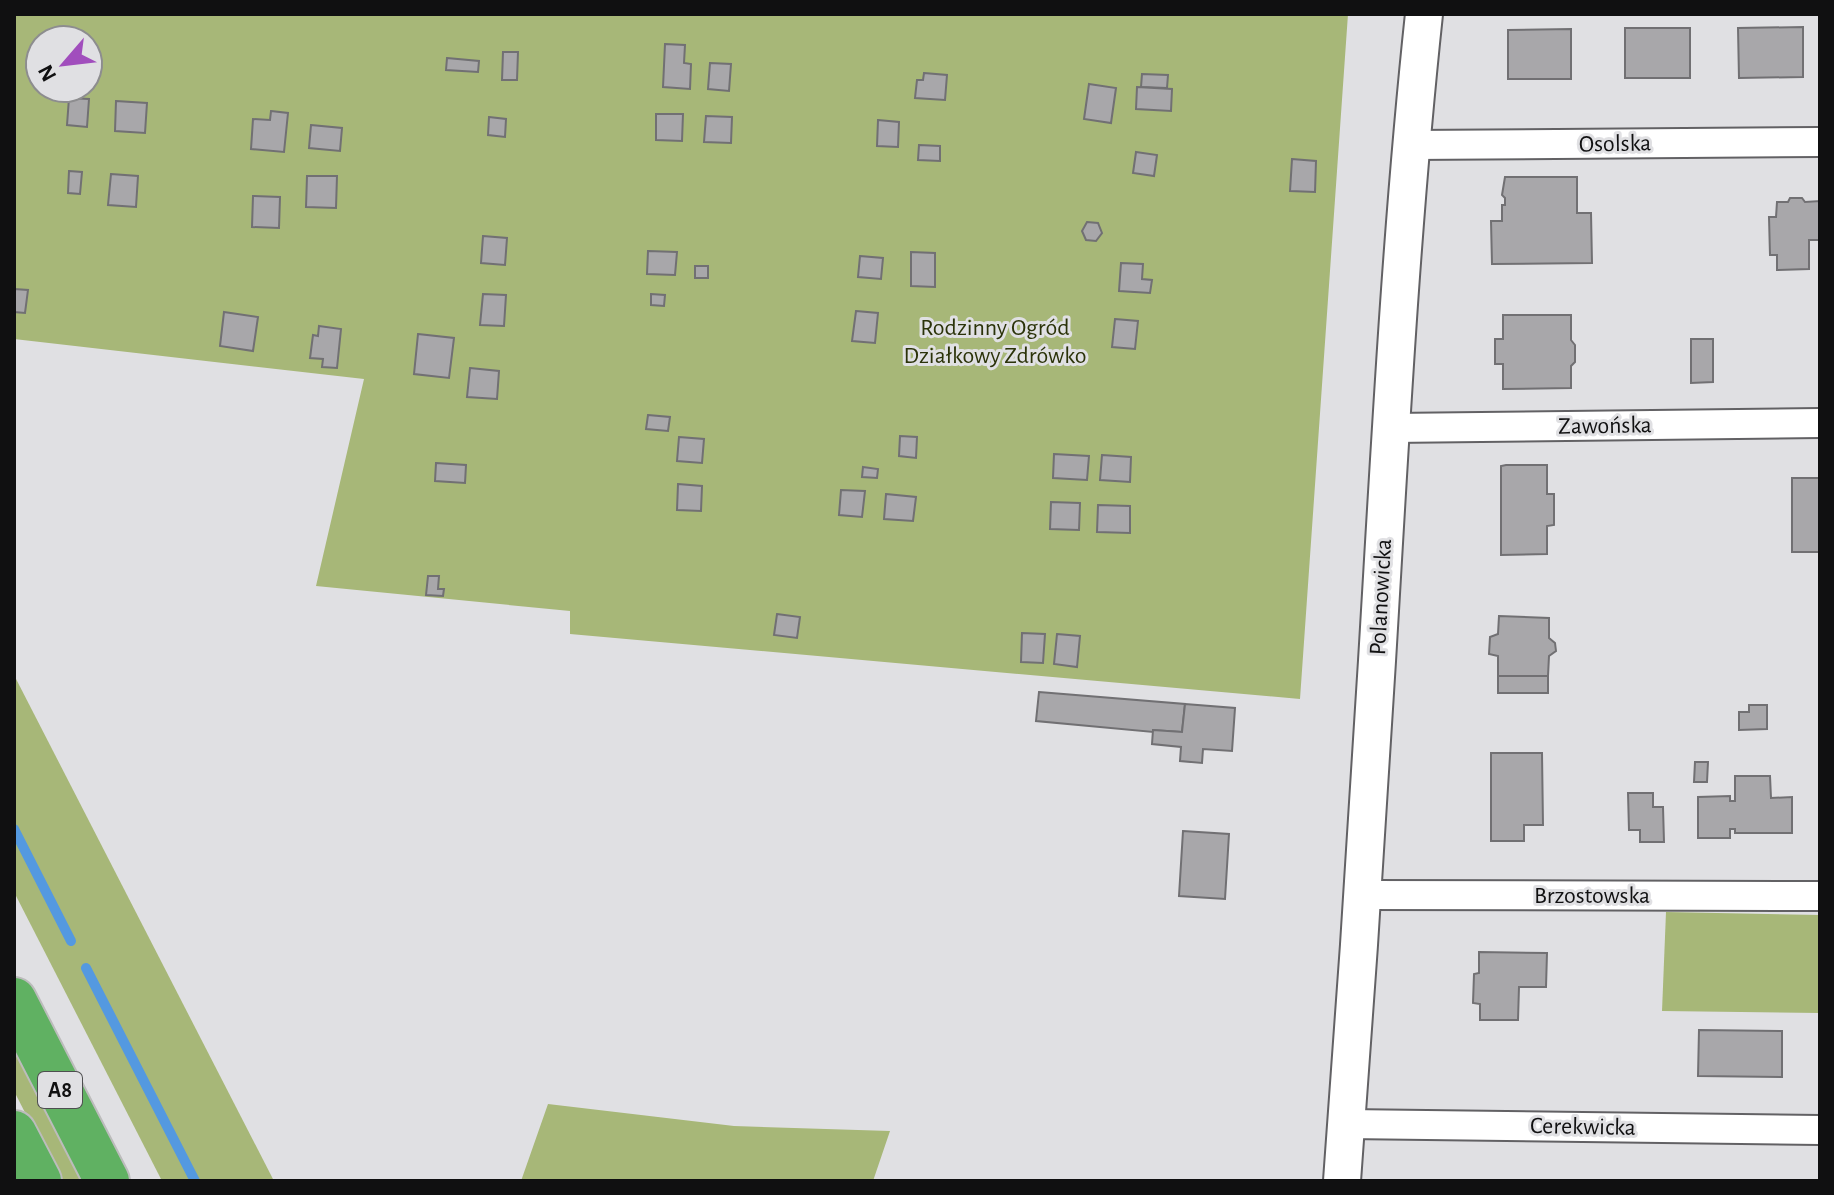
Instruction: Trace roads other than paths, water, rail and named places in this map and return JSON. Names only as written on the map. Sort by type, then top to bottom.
[{"type":"highway","name":"A8","points":[[14,1000],[107,1181]]},
{"type":"highway","name":"A8","points":[[14,1133],[39,1181]]},
{"type":"street","name":"Polanowicka","points":[[1342,1181],[1364,895],[1391,428],[1411,145],[1424,14]]},
{"type":"street","name":"Osolska","points":[[1411,145],[1820,142]]},
{"type":"street","name":"Zawońska","points":[[1391,428],[1820,423]]},
{"type":"street","name":"Brzostowska","points":[[1364,895],[1820,896]]},
{"type":"street","name":"Cerekwicka","points":[[1347,1124],[1820,1130]]},
{"type":"waterway","points":[[14,829],[71,941]]},
{"type":"waterway","points":[[86,968],[195,1181]]},
{"type":"park label","name":"Rodzinny Ogród Działkowy Zdrówko","points":[[995,342]]}]
